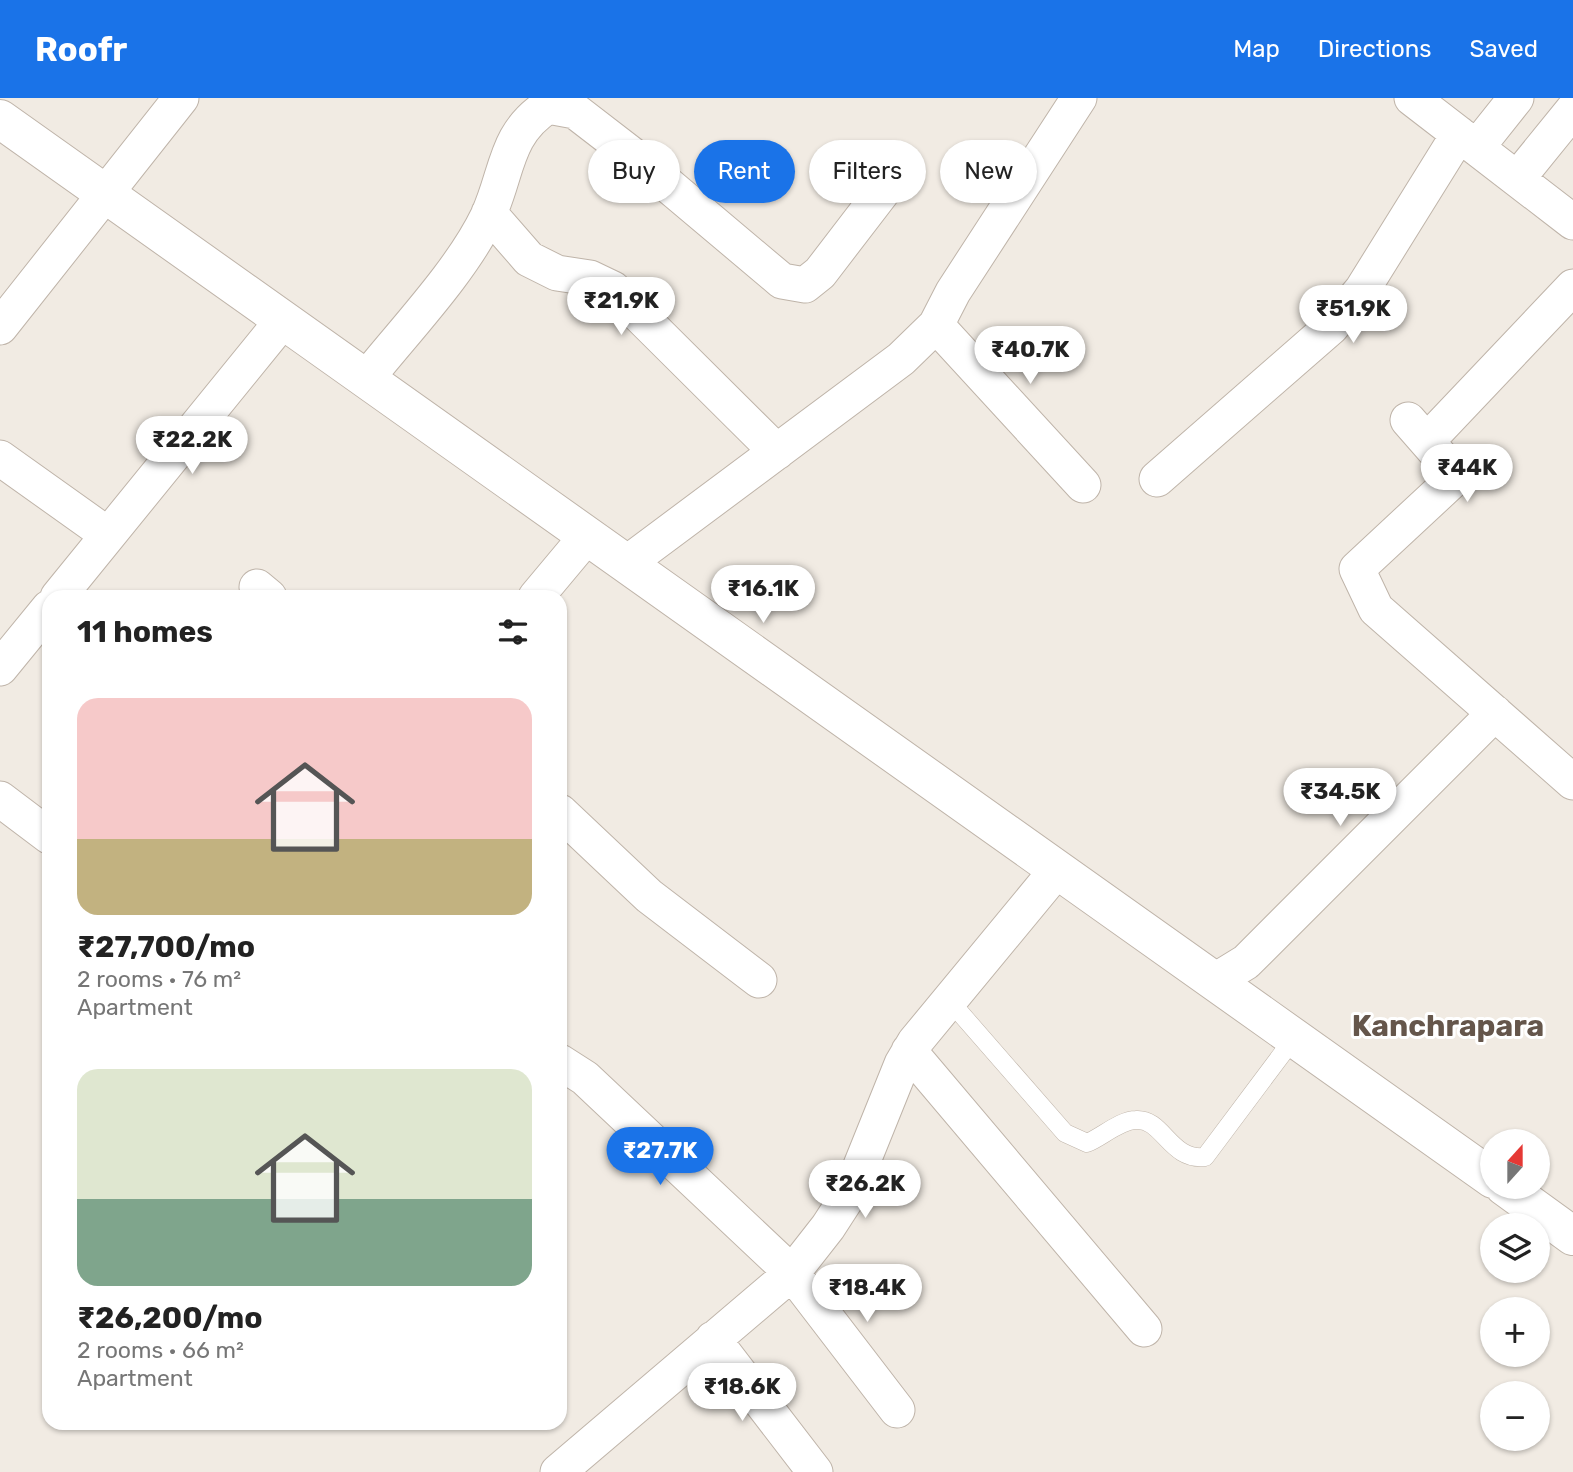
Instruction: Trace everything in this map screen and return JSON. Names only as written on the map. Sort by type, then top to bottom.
[{"type":"street","points":[[0,327],[181,98]]},
{"type":"street","points":[[626,564],[901,359],[936,325],[953,292],[1079,98]]},
{"type":"street","points":[[1412,98],[1573,222]]},
{"type":"street","points":[[1157,479],[1331,327],[1362,290],[1468,140],[1516,98]]},
{"type":"street","points":[[366,379],[472,245],[489,213],[503,168],[527,120],[548,106],[575,111],[636,158],[782,281],[805,285],[820,273],[874,203]]},
{"type":"street","points":[[1517,178],[1573,110]]},
{"type":"street","points":[[0,119],[1480,1170]]},
{"type":"street","points":[[489,213],[529,259],[557,273],[590,278],[613,289],[777,452]]},
{"type":"street","points":[[1573,287],[1417,431],[1457,476],[1357,569],[1376,609],[1573,782]]},
{"type":"street","points":[[64,590],[284,320]]},
{"type":"street","points":[[936,325],[1083,485]]},
{"type":"street","points":[[0,458],[108,535]]},
{"type":"street","points":[[542,590],[587,536]]},
{"type":"street","points":[[0,668],[42,617]]},
{"type":"street","points":[[1215,981],[1246,962],[1494,713]]},
{"type":"street","points":[[0,799],[42,831]]},
{"type":"street","points":[[567,819],[649,896],[759,980]]},
{"type":"street","points":[[558,1472],[792,1273],[828,1227],[850,1193],[909,1051],[1057,870]]},
{"type":"street","points":[[909,1051],[1144,1329]]},
{"type":"street","points":[[567,1066],[585,1078],[792,1273],[897,1410]]},
{"type":"street","points":[[1522,1199],[1573,1236]]},
{"type":"street","points":[[713,1339],[815,1472]]},
{"type":"lane","points":[[949,1000],[1065,1133],[1087,1143],[1127,1121],[1139,1119],[1154,1127],[1180,1152],[1193,1158],[1205,1157],[1294,1038]]},
{"type":"district","name":"Kanchrapara","points":[[1448,1026]]}]
